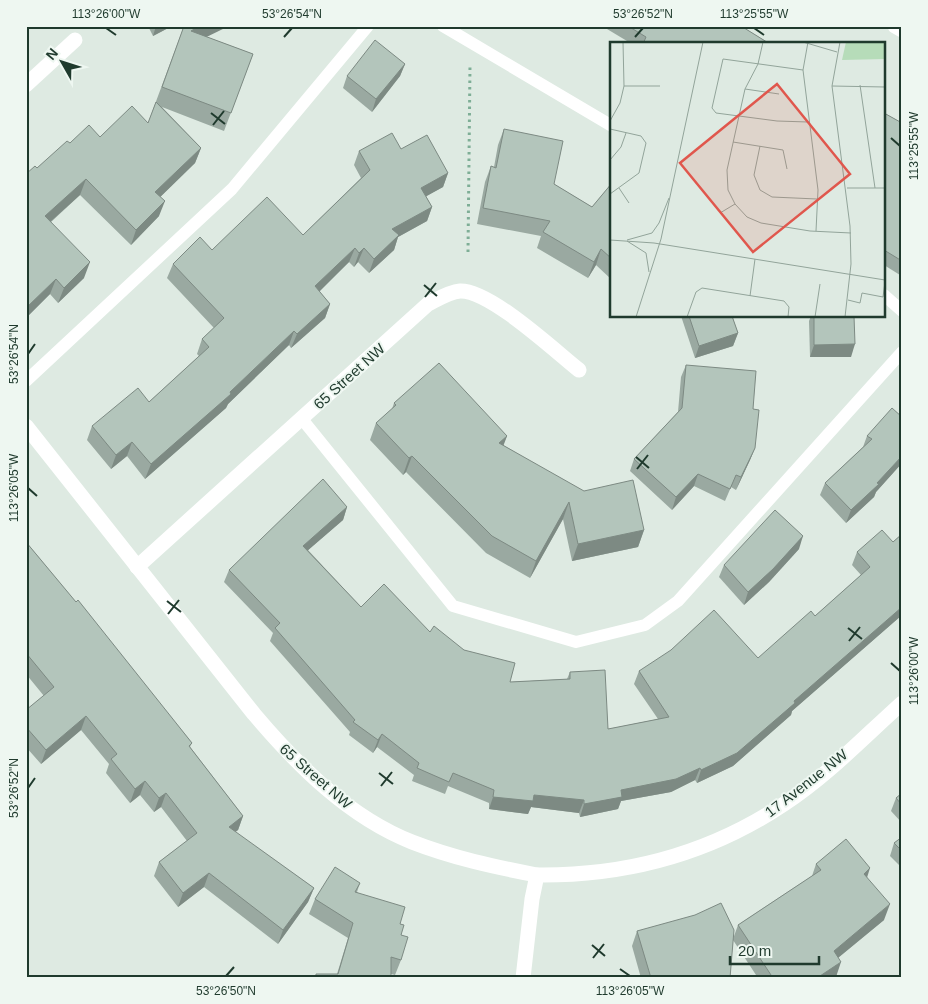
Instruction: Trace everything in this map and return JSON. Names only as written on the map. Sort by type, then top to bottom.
[{"type":"street","points":[[895,26],[902,30]]},
{"type":"street","points":[[26,85],[76,40]]},
{"type":"street","name":"65 Street NW","points":[[137,567],[428,304],[445,295],[461,291],[476,294],[504,311],[580,370]]},
{"type":"street","name":"65 Street NW","points":[[26,426],[284,749],[351,808],[378,825],[427,848],[485,865],[537,875]]},
{"type":"street","name":"17 Avenue NW","points":[[537,875],[576,875],[640,866],[679,856],[716,843],[785,804],[902,703]]},
{"type":"street","points":[[523,978],[537,875]]},
{"type":"lane","points":[[26,381],[232,189],[368,26]]},
{"type":"lane","points":[[443,26],[610,125]]},
{"type":"lane","points":[[886,297],[902,311]]},
{"type":"lane","points":[[302,419],[453,606],[576,642],[645,625],[678,601],[902,352]]},
{"type":"path","points":[[468,252],[468,71],[475,44]]},
{"type":"building","points":[[184,26],[199,26],[191,31],[253,54],[231,113],[162,87]]},
{"type":"building","points":[[628,26],[741,26],[767,42],[644,42],[646,37]]},
{"type":"building","points":[[375,40],[405,64],[376,99],[347,76]]},
{"type":"building","points":[[156,102],[201,148],[155,192],[165,201],[136,230],[86,179],[45,216],[90,262],[64,288],[56,279],[26,308],[26,174],[35,166],[37,168],[67,141],[70,143],[89,125],[100,137],[132,106],[148,123]]},
{"type":"building","points":[[886,114],[902,123],[902,261],[886,251]]},
{"type":"building","points":[[504,129],[563,141],[554,184],[592,207],[610,185],[610,257],[601,249],[594,262],[543,232],[550,221],[483,208],[491,166],[496,168]]},
{"type":"building","points":[[392,133],[401,149],[427,135],[448,173],[421,188],[432,207],[392,229],[399,235],[374,259],[364,248],[359,253],[355,248],[315,286],[330,304],[297,334],[294,331],[230,392],[231,394],[151,464],[132,442],[116,455],[92,426],[138,388],[149,402],[209,347],[202,339],[224,318],[173,264],[200,237],[212,250],[267,197],[303,235],[370,170],[359,151]]},
{"type":"building","points":[[690,318],[733,318],[738,333],[699,346]]},
{"type":"building","points":[[814,318],[854,318],[855,344],[814,345]]},
{"type":"building","points":[[439,363],[507,436],[499,443],[584,491],[633,480],[644,530],[578,544],[569,502],[536,561],[492,536],[412,456],[409,458],[376,423],[396,405],[394,403]]},
{"type":"building","points":[[686,365],[756,371],[753,409],[759,410],[755,448],[741,477],[736,475],[730,489],[698,474],[676,497],[634,459],[682,408]]},
{"type":"building","points":[[892,408],[902,417],[902,456],[877,483],[879,484],[851,510],[825,483],[872,439],[867,436]]},
{"type":"building","points":[[323,479],[347,507],[303,546],[361,607],[384,584],[430,632],[434,626],[464,650],[515,663],[510,682],[570,679],[570,672],[605,670],[608,729],[669,717],[639,671],[671,650],[714,610],[758,658],[811,611],[815,616],[870,567],[857,552],[882,530],[893,542],[902,534],[902,607],[737,753],[701,770],[700,768],[676,779],[621,790],[622,797],[584,804],[584,800],[534,795],[533,801],[493,797],[494,790],[453,773],[449,782],[417,768],[419,763],[382,734],[378,740],[353,722],[355,720],[275,628],[280,623],[229,570]]},
{"type":"building","points":[[775,510],[803,536],[773,569],[748,592],[724,565]]},
{"type":"building","points":[[26,542],[76,602],[78,600],[192,743],[189,746],[243,816],[229,827],[314,888],[283,930],[209,873],[183,893],[159,862],[197,833],[166,793],[159,798],[145,781],[135,789],[111,759],[117,754],[86,716],[46,750],[26,727],[26,710],[54,687],[26,653]]},
{"type":"building","points":[[902,793],[902,805],[896,798]]},
{"type":"building","points":[[902,837],[902,851],[894,843]]},
{"type":"building","points":[[846,839],[870,868],[864,874],[890,904],[834,951],[841,962],[817,978],[773,978],[738,925],[821,870],[816,864]]},
{"type":"building","points":[[335,867],[360,883],[355,892],[405,907],[400,924],[404,925],[401,935],[408,937],[401,960],[391,957],[391,978],[316,978],[316,974],[338,974],[353,923],[315,899]]},
{"type":"building","points":[[721,903],[734,930],[730,978],[651,978],[637,931],[695,915]]}]
